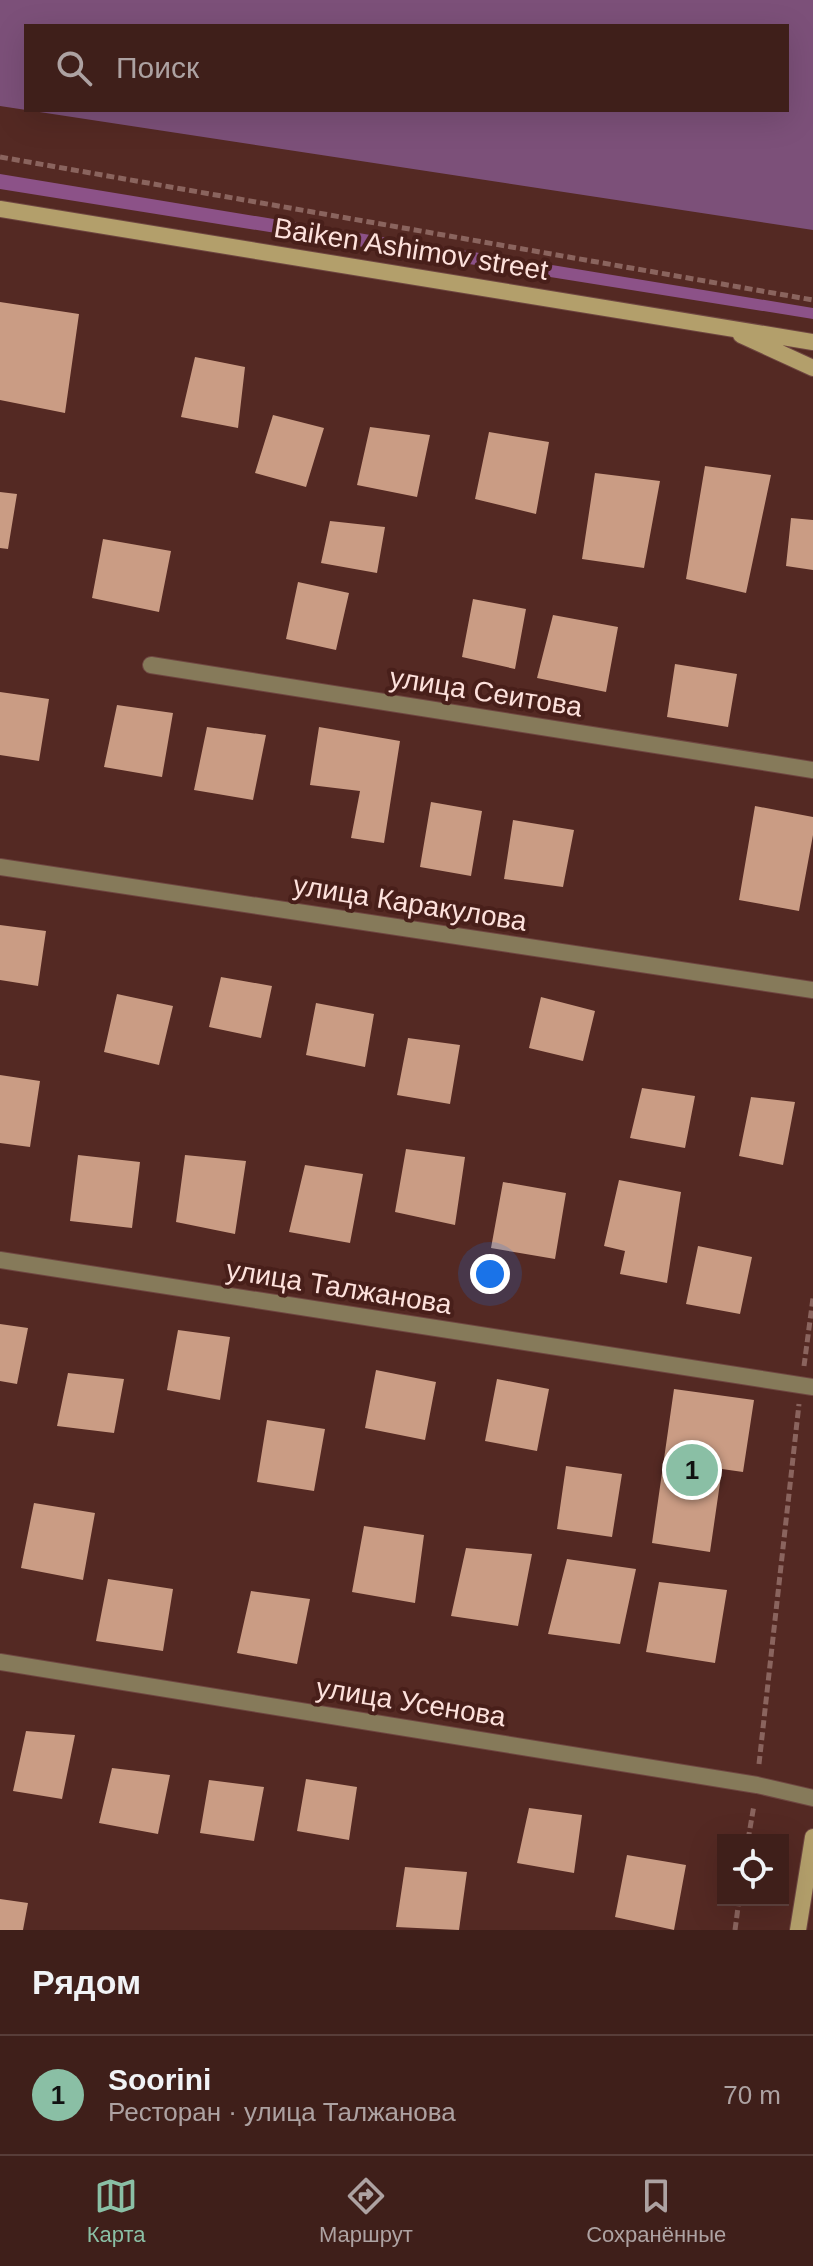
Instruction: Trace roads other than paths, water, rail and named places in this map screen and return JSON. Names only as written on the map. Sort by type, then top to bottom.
[{"type":"main road","name":"Baiken Ashimov street","points":[[0,209],[813,342]]},
{"type":"main road","points":[[718,325],[813,368]]},
{"type":"main road","points":[[798,1930],[813,1837]]},
{"type":"street","name":"улица Сеитова","points":[[151,665],[813,770]]},
{"type":"street","name":"улица Каракулова","points":[[0,867],[813,990]]},
{"type":"street","name":"улица Талжанова","points":[[0,1260],[807,1386]]},
{"type":"street","name":"улица Усенова","points":[[0,1662],[757,1785],[813,1798]]},
{"type":"place","name":"Soorini","points":[[692,1470]]}]
